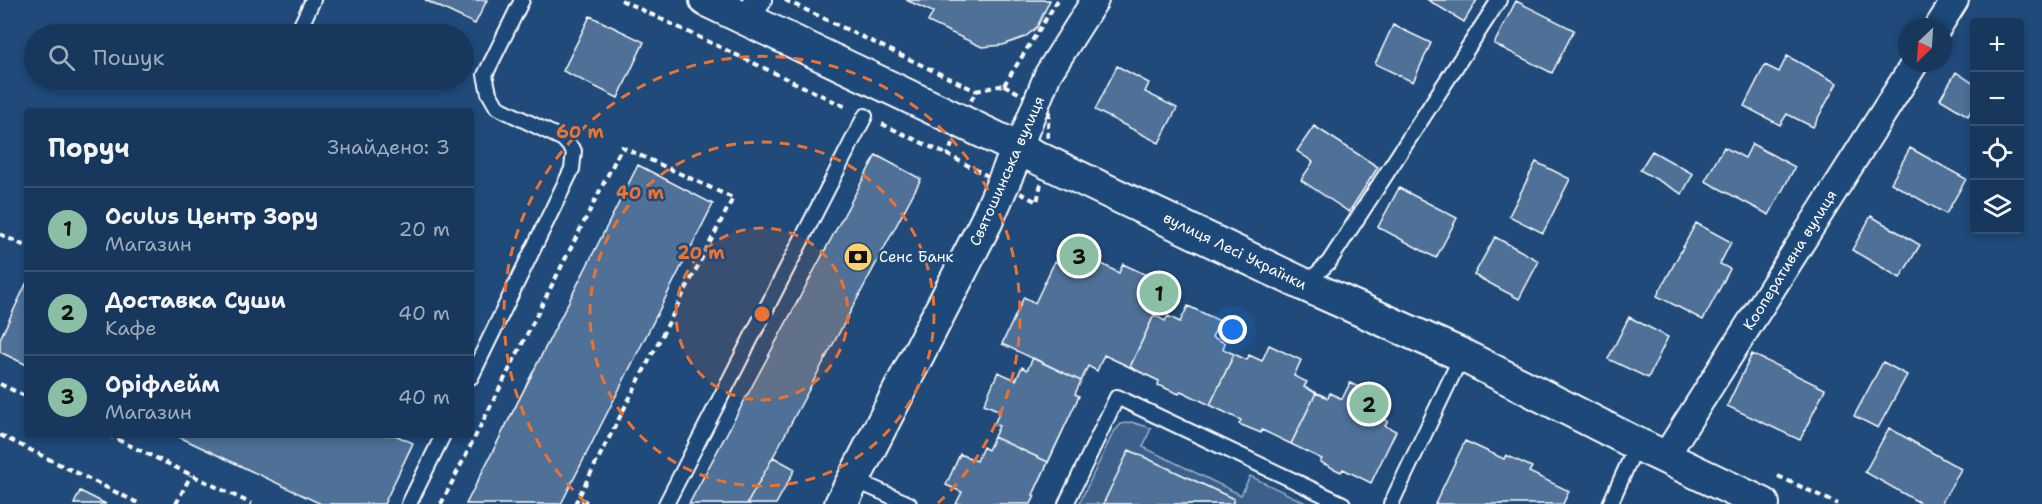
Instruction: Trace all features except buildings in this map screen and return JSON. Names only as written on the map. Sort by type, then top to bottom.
[{"type":"street","name":"вулиця Лесі Українки","points":[[706,0],[752,9],[1019,147],[1305,285],[1462,355],[1763,504]]},
{"type":"street","name":"Святошинська вулиця","points":[[840,504],[987,222],[1048,74],[1095,0]]},
{"type":"street","points":[[1944,18],[1955,0]]},
{"type":"street","name":"Кооперативна вулиця","points":[[1665,457],[1909,72]]},
{"type":"lane","points":[[302,24],[313,0]]},
{"type":"lane","points":[[474,371],[572,169],[574,151],[563,139],[497,106],[489,93],[485,75],[522,0]]},
{"type":"lane","points":[[1305,285],[1329,262],[1499,0]]},
{"type":"lane","points":[[666,504],[865,116]]},
{"type":"lane","points":[[1391,504],[1462,355]]},
{"type":"lane","points":[[1066,504],[1117,397],[1343,504]]},
{"type":"lane","points":[[409,504],[441,438]]},
{"type":"lane","points":[[1610,504],[1638,444]]},
{"type":"lane","points":[[855,475],[866,485],[909,504]]},
{"type":"path","points":[[621,0],[948,155]]},
{"type":"path","points":[[785,0],[976,91]]},
{"type":"path","points":[[1004,86],[1058,0]]},
{"type":"path","points":[[441,504],[622,147],[733,198],[575,504]]},
{"type":"path","points":[[0,234],[24,246]]},
{"type":"path","points":[[0,384],[24,396]]},
{"type":"path","points":[[0,435],[140,504]]},
{"type":"path","points":[[114,438],[252,504]]},
{"type":"path","points":[[176,504],[191,475]]},
{"type":"path","points":[[578,498],[591,504]]},
{"type":"shaded area","points":[[1131,422],[1151,428],[1143,447],[1241,495],[1250,476],[1308,504],[1079,504],[1113,433],[1121,424]]},
{"type":"place","name":"Оріфлейм","points":[[1079,256]]},
{"type":"place","name":"Сенс Банк","points":[[858,257]]},
{"type":"place","name":"Oculus Центр Зору","points":[[1159,293]]},
{"type":"place","name":"Доставка Суши","points":[[1369,404]]}]
